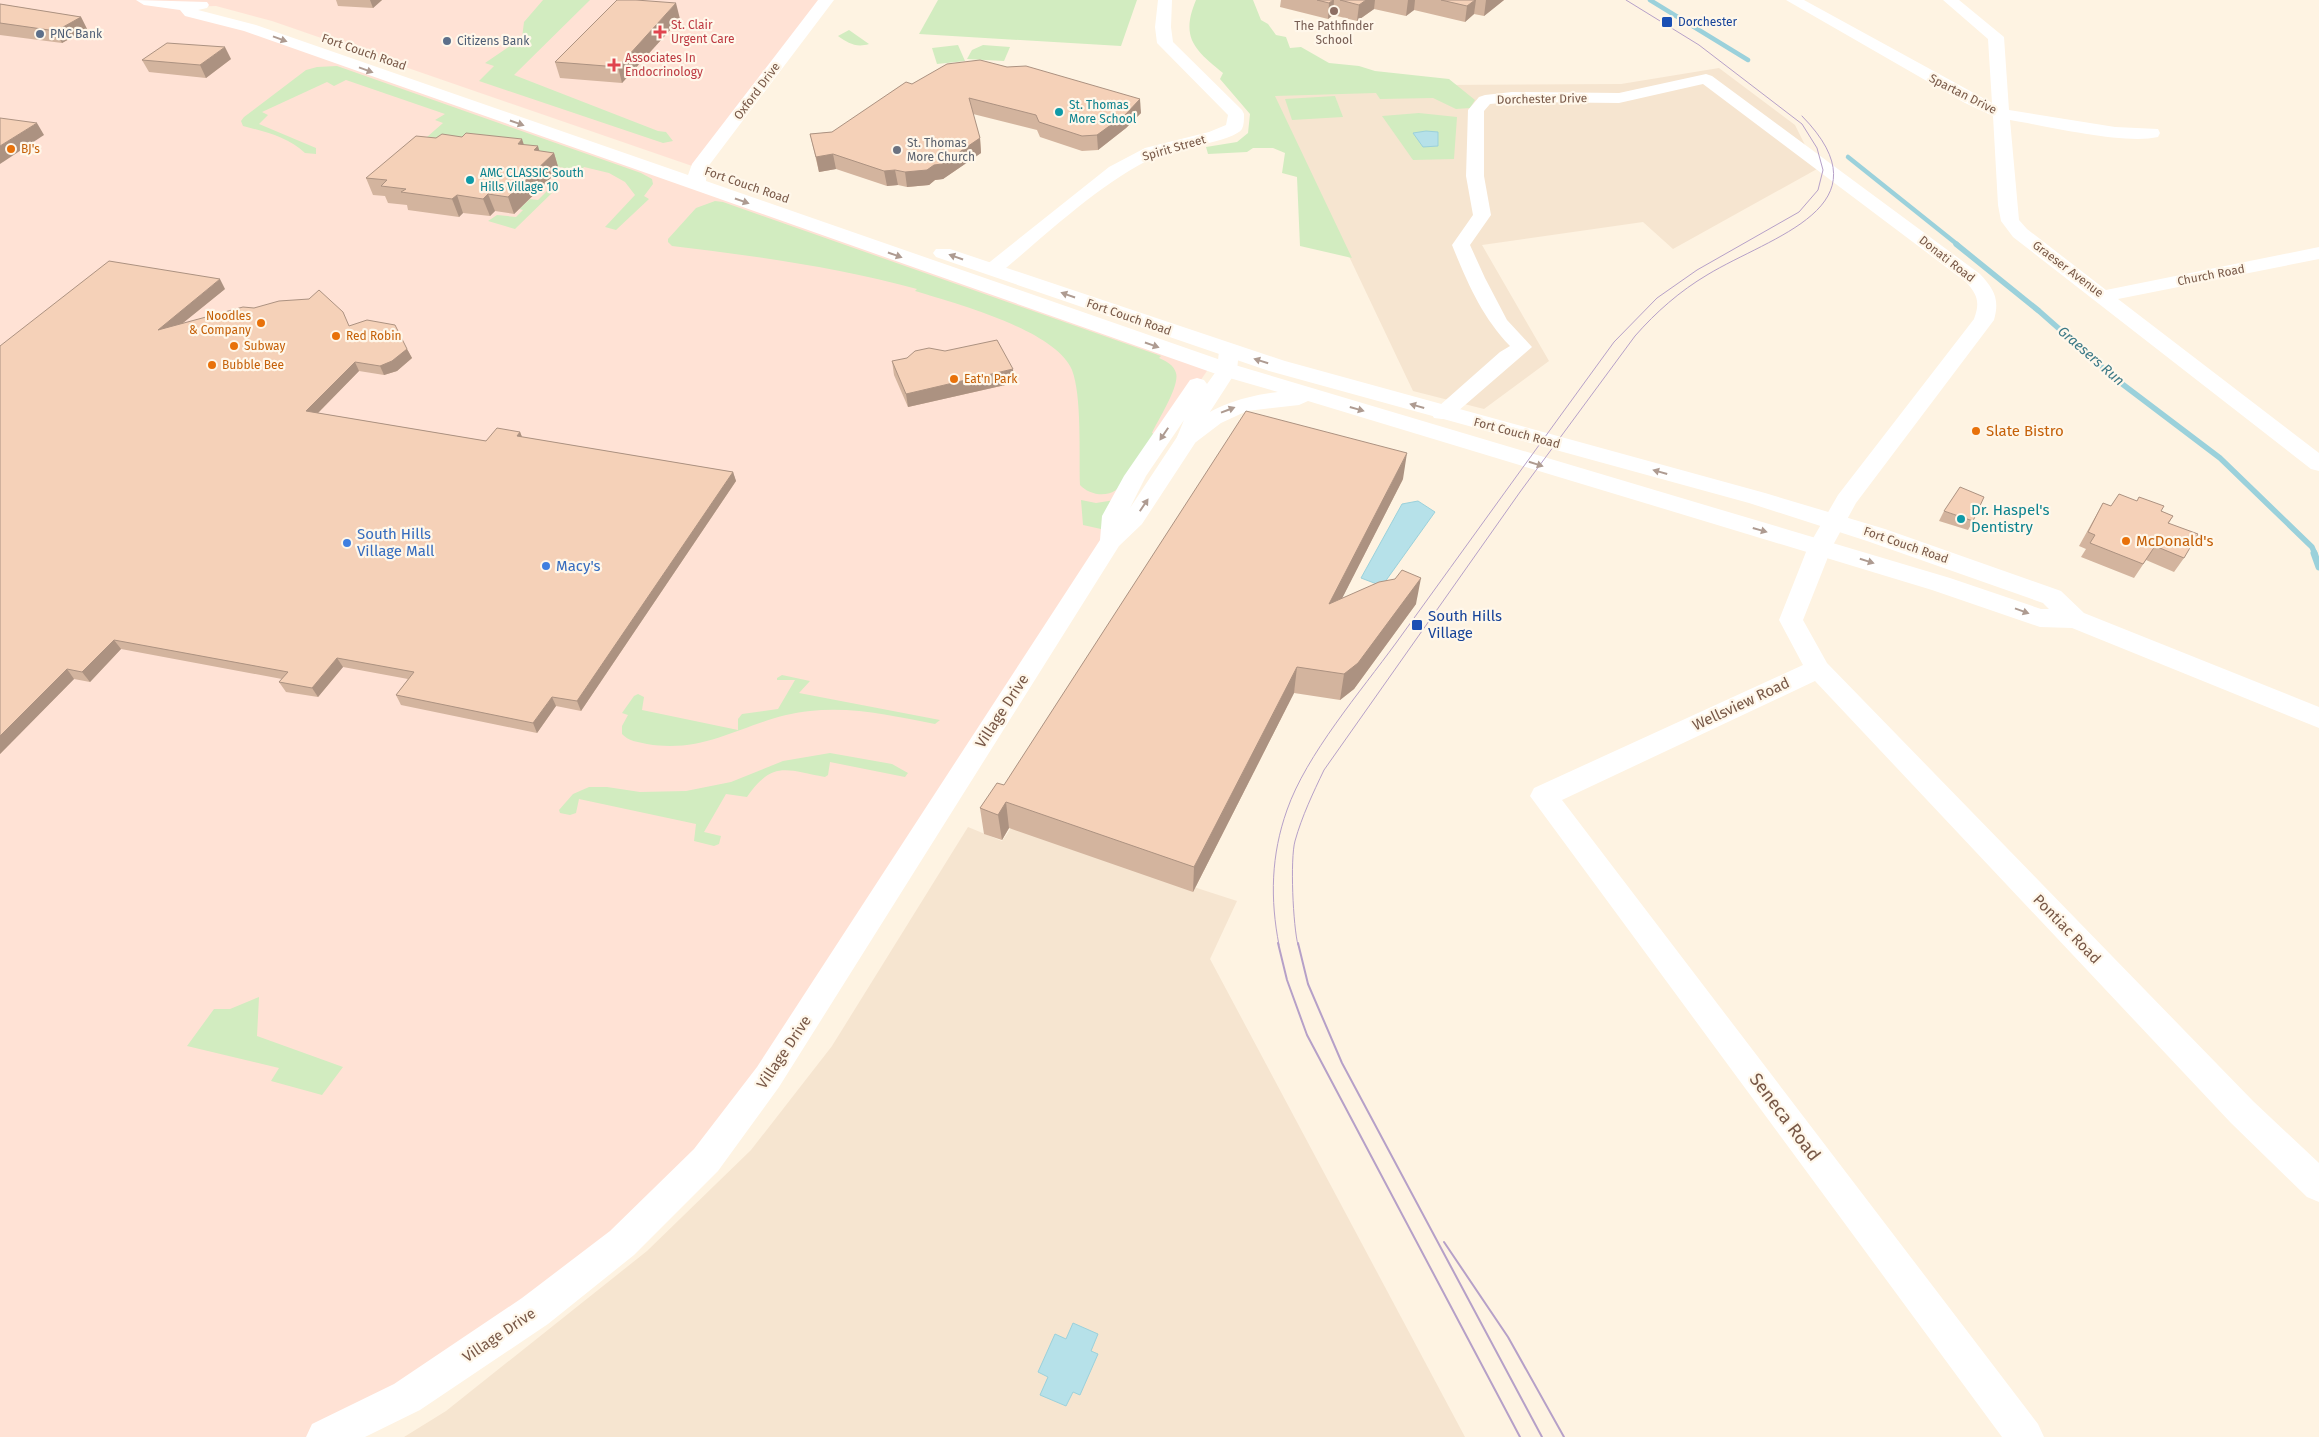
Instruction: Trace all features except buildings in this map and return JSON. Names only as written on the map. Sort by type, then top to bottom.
[{"type":"street","name":"Fort Couch Road","points":[[144,0],[184,6],[216,6],[272,21],[690,177],[993,270],[1222,362],[1442,413],[1757,498],[2052,597],[2075,619]]},
{"type":"street","name":"Oxford Drive","points":[[690,177],[826,0]]},
{"type":"street","name":"Spirit Street","points":[[993,270],[1121,168],[1151,152],[1215,136],[1234,128],[1236,114],[1166,43],[1163,27],[1165,0]]},
{"type":"street","name":"Spartan Drive","points":[[1793,0],[1971,100],[2002,114],[2115,132],[2152,133]]},
{"type":"street","name":"Graeser Avenue","points":[[1950,0],[1996,38],[2007,205],[2010,221],[2020,233],[2319,464]]},
{"type":"street","name":"Fort Couch Road","points":[[184,6],[191,13],[250,28],[690,177],[1328,400],[1941,584],[2040,618],[2075,619],[2319,718]]},
{"type":"street","name":"Dorchester Drive","points":[[1442,413],[1507,356],[1522,347],[1499,323],[1475,278],[1461,245],[1482,215],[1476,176],[1476,110],[1485,100],[1512,97],[1619,98],[1706,79]]},
{"type":"street","name":"Donati Road","points":[[1706,79],[1952,260],[1988,294],[1989,307],[1984,320],[1846,500],[1820,547]]},
{"type":"street","name":"Church Road","points":[[2103,296],[2319,253]]},
{"type":"street","name":"Village Drive","points":[[325,1437],[407,1397],[535,1311],[622,1243],[706,1160],[768,1077],[1111,541],[1134,519],[1188,437],[1222,362]]},
{"type":"street","name":"Village Drive","points":[[1111,541],[1114,516],[1135,476],[1222,362]]},
{"type":"street","points":[[1188,437],[1212,417],[1244,405],[1286,398],[1328,400]]},
{"type":"street","points":[[1818,669],[1791,620],[1820,547]]},
{"type":"street","name":"Wellsview Road","points":[[1544,796],[1818,669]]},
{"type":"street","name":"Pontiac Road","points":[[1818,669],[2242,1112],[2319,1186]]},
{"type":"street","name":"Seneca Road","points":[[1544,796],[2025,1437]]},
{"type":"shaded area","points":[[0,0],[826,0],[698,168],[272,21],[216,6],[185,7],[1211,365],[1171,424],[1111,541],[859,937],[622,1243],[325,1437],[0,1437]]},
{"type":"shaded area","points":[[1719,68],[1795,125],[1817,169],[1673,249],[1643,222],[1482,245],[1549,361],[1484,409],[1413,391],[1268,86],[1621,84]]},
{"type":"shaded area","points":[[968,827],[1002,841],[1011,828],[1237,901],[1210,959],[1465,1437],[404,1437],[446,1411],[647,1251],[751,1150],[832,1046]]},
{"type":"green space","points":[[543,0],[590,0],[514,75],[658,131],[666,132],[673,141],[663,143],[479,81],[494,66],[485,63],[522,38],[524,22]]},
{"type":"green space","points":[[938,0],[1137,0],[1121,46],[919,34]]},
{"type":"green space","points":[[1196,0],[1253,0],[1261,20],[1268,24],[1276,35],[1286,37],[1290,48],[1301,47],[1329,63],[1359,66],[1375,71],[1449,79],[1475,100],[1470,108],[1456,109],[1433,98],[1380,99],[1376,93],[1275,96],[1352,258],[1300,246],[1297,177],[1282,173],[1285,153],[1273,148],[1253,148],[1247,152],[1208,154],[1206,147],[1237,142],[1248,133],[1250,114],[1220,79],[1223,73],[1198,50],[1193,42],[1190,34],[1190,24],[1191,13]]},
{"type":"green space","points":[[849,30],[869,44],[852,44],[838,36]]},
{"type":"green space","points":[[958,45],[965,61],[937,64],[932,48]]},
{"type":"green space","points":[[983,45],[1010,47],[1004,61],[967,59],[972,50]]},
{"type":"green space","points":[[337,66],[641,173],[652,179],[653,184],[644,196],[649,199],[616,230],[605,227],[635,195],[625,182],[609,173],[584,167],[580,171],[541,163],[466,143],[427,137],[443,123],[435,120],[445,114],[346,80],[334,86],[327,82],[262,112],[268,115],[259,124],[316,148],[316,154],[305,153],[284,139],[243,126],[241,121],[244,117],[306,70],[317,67]]},
{"type":"green space","points":[[1335,96],[1343,117],[1292,120],[1285,99]]},
{"type":"green space","points":[[1419,113],[1457,117],[1454,159],[1413,160],[1382,116]]},
{"type":"green space","points":[[550,188],[556,189],[515,229],[488,221],[497,215],[516,217],[523,210],[519,209],[530,199],[538,200]]},
{"type":"green space","points":[[715,201],[723,202],[1161,356],[1159,358],[1172,366],[1176,373],[1176,379],[1168,403],[1152,433],[1156,435],[1116,490],[1107,494],[1087,491],[1080,485],[1079,410],[1072,370],[1062,356],[1046,342],[1002,320],[915,291],[917,289],[887,281],[765,258],[672,246],[668,242],[668,239],[696,208]]},
{"type":"green space","points":[[1121,499],[1101,529],[1083,525],[1081,500],[1096,503]]},
{"type":"green space","points":[[782,675],[810,681],[799,693],[940,720],[935,724],[873,713],[826,710],[810,711],[768,720],[711,740],[691,744],[670,746],[647,744],[630,740],[622,734],[622,726],[628,715],[622,713],[634,696],[638,694],[644,697],[642,710],[738,730],[738,719],[742,714],[778,709],[795,680],[777,680]]},
{"type":"green space","points":[[830,753],[892,764],[908,773],[905,777],[830,762],[828,775],[825,777],[790,770],[773,773],[756,785],[747,797],[726,794],[704,832],[721,836],[719,844],[714,846],[694,841],[696,824],[579,799],[576,813],[570,815],[560,813],[559,810],[573,794],[589,787],[607,787],[640,792],[686,791],[731,782],[783,761]]},
{"type":"green space","points":[[259,997],[257,1036],[343,1067],[322,1095],[271,1081],[279,1068],[187,1046],[214,1009],[230,1009]]},
{"type":"water","points":[[1438,132],[1438,146],[1423,147],[1413,133]]},
{"type":"water","points":[[1418,501],[1435,512],[1382,586],[1361,578],[1402,504]]},
{"type":"water","points":[[1073,1323],[1098,1334],[1091,1351],[1098,1354],[1080,1395],[1073,1392],[1066,1406],[1040,1395],[1048,1377],[1038,1372],[1055,1334],[1066,1339]]},
{"type":"waterway","name":"Graesers Run","points":[[1650,0],[1748,60]]},
{"type":"waterway","name":"Graesers Run","points":[[1848,157],[1958,245]]},
{"type":"waterway","name":"Graesers Run","points":[[1956,244],[2039,311],[2117,380],[2220,458],[2312,547],[2315,554]]},
{"type":"waterway","name":"Graesers Run","points":[[2314,553],[2319,567]]},
{"type":"tram line","points":[[1279,945],[1273,894],[1275,860],[1282,827],[1287,810],[1307,767],[1335,724],[1614,342],[1657,298],[1697,270],[1799,212],[1818,190],[1823,170],[1817,148],[1802,124],[1699,45],[1626,0]]},
{"type":"tram line","points":[[1298,945],[1293,893],[1293,850],[1304,814],[1324,770],[1520,492],[1635,336],[1660,310],[1687,288],[1707,275],[1789,232],[1812,215],[1828,196],[1834,174],[1826,147],[1802,116]]},
{"type":"tram line","points":[[1278,943],[1287,980],[1307,1035],[1520,1437]]},
{"type":"tram line","points":[[1298,943],[1308,984],[1342,1063],[1542,1437]]},
{"type":"tram line","points":[[1444,1242],[1508,1337],[1564,1437]]},
{"type":"place","name":"The Pathfinder School","points":[[1334,11]]},
{"type":"place","name":"Dorchester","points":[[1667,22]]},
{"type":"place","name":"St. Clair Urgent Care","points":[[660,32]]},
{"type":"place","name":"PNC Bank","points":[[40,34]]},
{"type":"place","name":"Citizens Bank","points":[[447,41]]},
{"type":"place","name":"Associates In Endocrinology","points":[[614,65]]},
{"type":"place","name":"St. Thomas More School","points":[[1059,112]]},
{"type":"place","name":"BJ's","points":[[11,149]]},
{"type":"place","name":"St. Thomas More Church","points":[[897,150]]},
{"type":"place","name":"AMC CLASSIC South Hills Village 10","points":[[470,180]]},
{"type":"place","name":"Noodles & Company","points":[[261,323]]},
{"type":"place","name":"Red Robin","points":[[336,336]]},
{"type":"place","name":"Subway","points":[[234,346]]},
{"type":"place","name":"Bubble Bee","points":[[212,365]]},
{"type":"place","name":"Eat'n Park","points":[[954,379]]},
{"type":"place","name":"Slate Bistro","points":[[1976,431]]},
{"type":"place","name":"Dr. Haspel's Dentistry","points":[[1961,519]]},
{"type":"place","name":"McDonald's","points":[[2126,541]]},
{"type":"place","name":"South Hills Village Mall","points":[[347,543]]},
{"type":"place","name":"Macy's","points":[[546,566]]},
{"type":"place","name":"South Hills Village","points":[[1417,625]]}]
